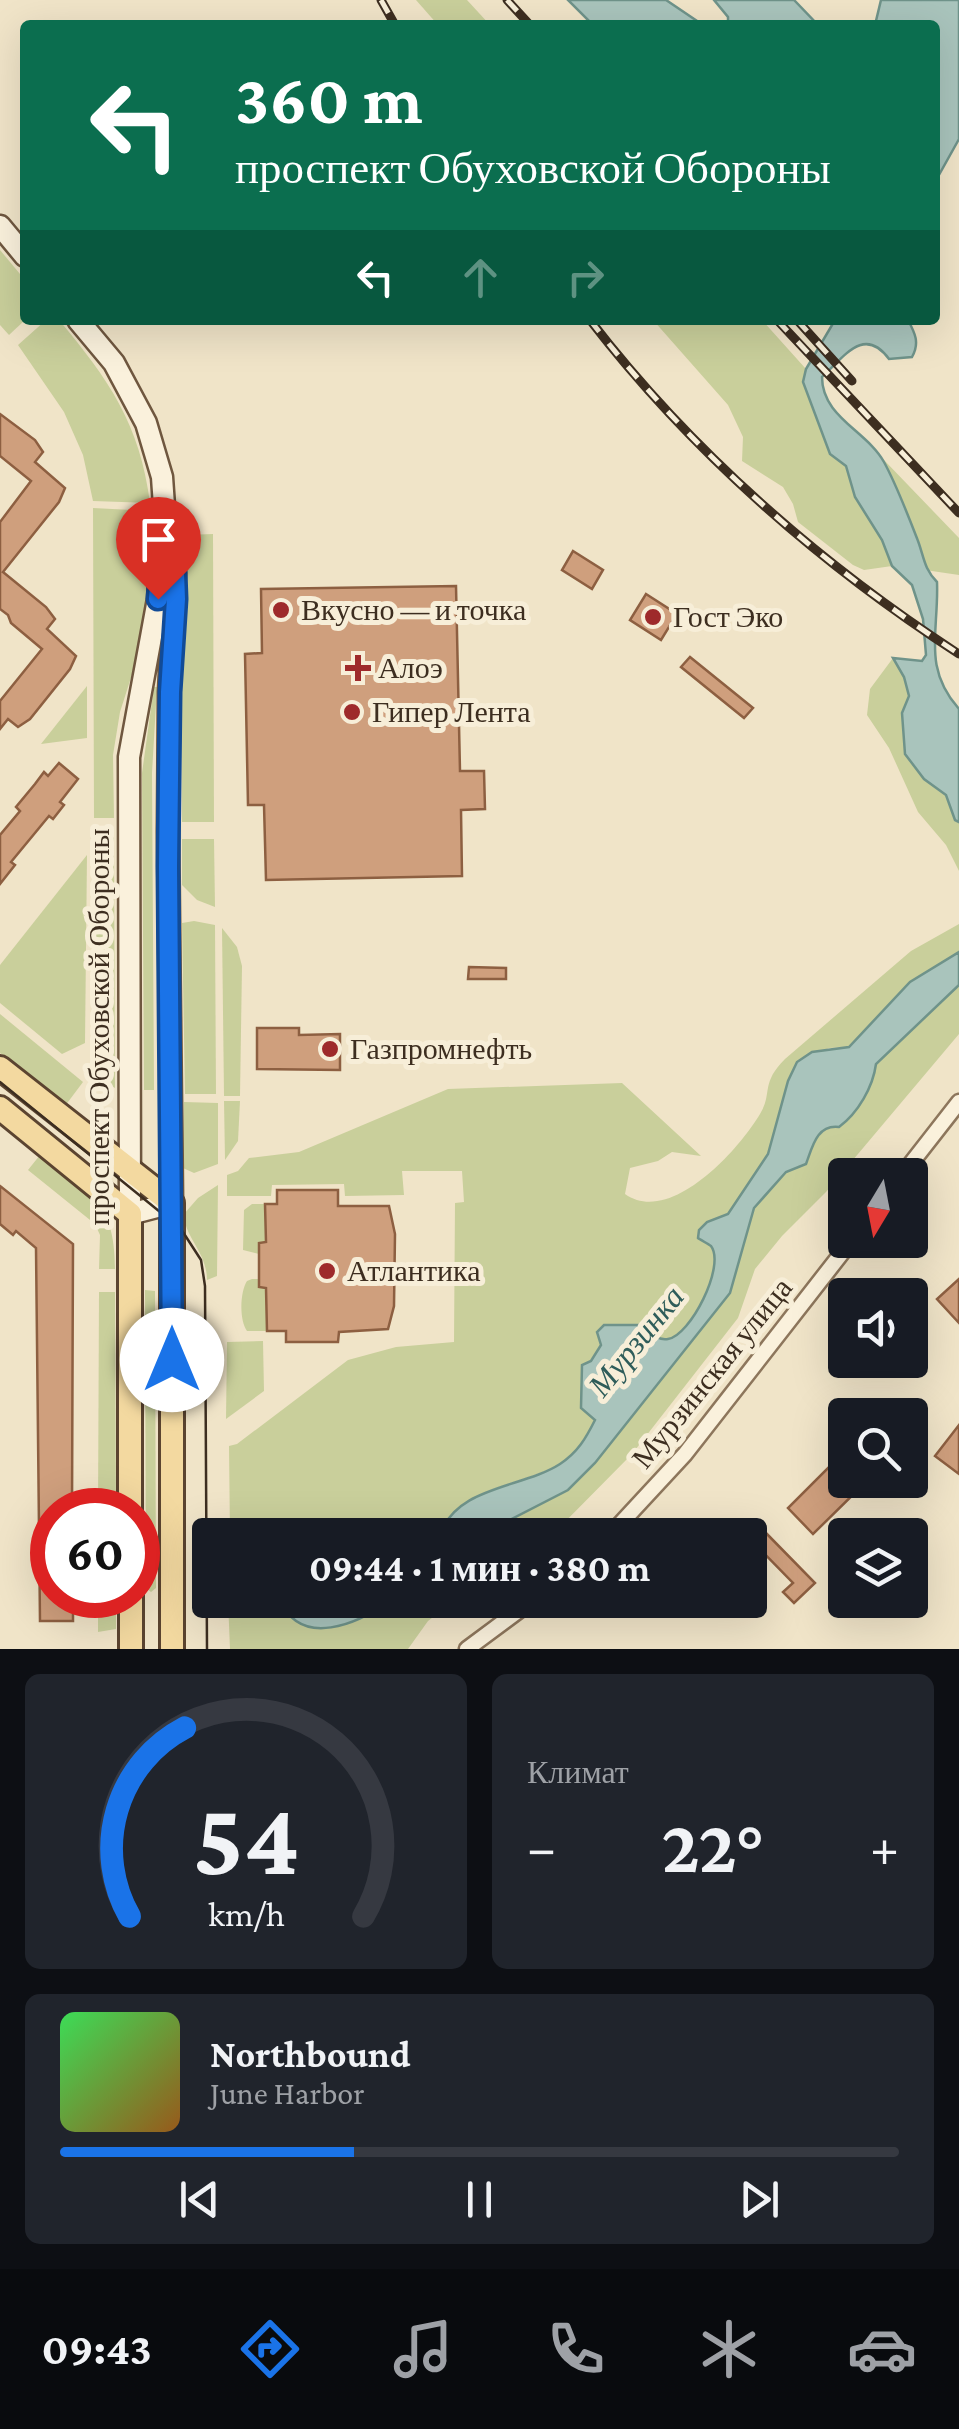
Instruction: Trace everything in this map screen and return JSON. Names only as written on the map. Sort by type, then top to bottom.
[{"type":"main road","points":[[0,1068],[172,1202]]},
{"type":"main road","points":[[0,1108],[130,1214]]},
{"type":"main road","name":"проспект Обуховской Обороны","points":[[172,1202],[172,1649]]},
{"type":"main road","name":"проспект Обуховской Обороны","points":[[130,1214],[130,1488]]},
{"type":"main road","points":[[160,1598],[172,1599]]},
{"type":"main road","points":[[130,1649],[131,1618]]},
{"type":"street","points":[[0,226],[20,250]]},
{"type":"street","name":"проспект Обуховской Обороны","points":[[82,325],[114,363],[146,423],[162,477],[168,548],[176,586],[168,867],[172,1202]]},
{"type":"street","name":"проспект Обуховской Обороны","points":[[130,1214],[129,757],[160,573],[168,548]]},
{"type":"street","points":[[915,1158],[959,1102]]},
{"type":"street","points":[[130,1214],[172,1202]]},
{"type":"street","name":"Мурзинская улица","points":[[626,1518],[685,1454],[838,1258]]},
{"type":"street","points":[[468,1649],[510,1618]]},
{"type":"green space","points":[[416,0],[467,0],[485,20],[434,20]]},
{"type":"green space","points":[[0,250],[20,274],[20,325],[9,335],[0,325]]},
{"type":"green space","points":[[40,325],[63,325],[120,404],[139,450],[150,503],[93,501],[83,455],[64,412],[18,345]]},
{"type":"green space","points":[[657,325],[766,325],[806,369],[804,382],[830,454],[846,466],[855,497],[882,540],[892,566],[864,570],[853,565],[798,522],[783,487],[742,461],[743,437],[728,405]]},
{"type":"green space","points":[[883,459],[959,538],[959,575],[925,570],[914,532]]},
{"type":"green space","points":[[93,508],[151,511],[151,589],[143,640],[120,712],[113,755],[114,818],[94,818]]},
{"type":"green space","points":[[213,534],[214,822],[182,822],[181,538]]},
{"type":"green space","points":[[893,658],[909,696],[902,713],[905,754],[924,779],[946,795],[959,822],[959,871],[946,845],[918,812],[889,748],[867,715],[870,689]]},
{"type":"green space","points":[[87,686],[87,738],[41,744]]},
{"type":"green space","points":[[154,687],[154,1090],[144,1090],[142,773]]},
{"type":"green space","points":[[94,832],[114,838],[115,1088],[94,1075]]},
{"type":"green space","points":[[182,839],[214,839],[215,907],[197,900],[182,885]]},
{"type":"green space","points":[[87,855],[85,1043],[62,1054],[0,1003],[0,965]]},
{"type":"green space","points":[[182,923],[215,925],[216,1094],[185,1094]]},
{"type":"green space","points":[[959,924],[959,952],[910,982],[849,1047],[829,1048],[797,1063],[788,1081],[768,1154],[728,1214],[707,1222],[700,1240],[710,1244],[715,1267],[698,1309],[683,1329],[669,1339],[657,1337],[642,1325],[601,1341],[590,1361],[590,1412],[595,1420],[582,1444],[565,1461],[483,1493],[449,1518],[230,1518],[229,1446],[237,1444],[348,1360],[396,1347],[454,1342],[455,1203],[464,1202],[462,1171],[402,1171],[404,1195],[345,1196],[344,1184],[272,1185],[271,1196],[227,1196],[227,1175],[238,1171],[249,1158],[299,1152],[448,1089],[622,1083],[701,1156],[672,1152],[658,1161],[630,1168],[625,1194],[643,1201],[662,1200],[701,1180],[736,1147],[764,1107],[772,1075],[785,1059],[911,951]]},
{"type":"green space","points":[[222,928],[237,947],[242,966],[240,1096],[224,1096]]},
{"type":"green space","points":[[959,985],[959,1034],[855,1158],[828,1158],[828,1190],[755,1269],[738,1318],[632,1454],[569,1518],[514,1518],[568,1490],[595,1463],[730,1293],[754,1208],[786,1172],[809,1160],[809,1148],[822,1133],[839,1127],[858,1107],[876,1064]]},
{"type":"green space","points":[[0,1014],[83,1082],[65,1106],[0,1053]]},
{"type":"green space","points":[[224,1101],[240,1101],[238,1141],[225,1160]]},
{"type":"green space","points":[[184,1102],[218,1103],[218,1164],[194,1173],[183,1168]]},
{"type":"green space","points":[[40,1155],[85,1190],[104,1213],[114,1246],[115,1269],[99,1269],[100,1235],[95,1224],[28,1170]]},
{"type":"green space","points":[[218,1185],[217,1276],[207,1280],[184,1214],[198,1198]]},
{"type":"green space","points":[[252,1204],[265,1204],[266,1242],[259,1243],[259,1254],[243,1250],[244,1210]]},
{"type":"green space","points":[[252,1279],[259,1279],[259,1287],[266,1287],[267,1331],[247,1331],[243,1320],[243,1292]]},
{"type":"green space","points":[[145,1290],[155,1291],[156,1488],[146,1488]]},
{"type":"green space","points":[[99,1292],[115,1292],[116,1488],[98,1488]]},
{"type":"green space","points":[[263,1341],[264,1391],[226,1419],[227,1342]]},
{"type":"green space","points":[[98,1618],[116,1618],[116,1629],[98,1632]]},
{"type":"green space","points":[[229,1618],[432,1618],[408,1649],[230,1649]]},
{"type":"water","points":[[568,0],[666,0],[696,20],[588,20]]},
{"type":"water","points":[[714,0],[794,0],[813,20],[728,20]]},
{"type":"water","points":[[881,0],[959,0],[959,139],[940,173],[940,20],[876,20]]},
{"type":"water","points":[[832,325],[910,325],[916,338],[912,357],[889,359],[880,349],[863,344],[822,377],[829,403],[884,462],[927,568],[937,582],[936,664],[959,709],[959,822],[946,795],[924,779],[905,754],[902,713],[909,696],[893,658],[922,661],[926,655],[923,619],[912,585],[892,566],[882,540],[855,497],[846,466],[830,454],[803,382],[806,369]]},
{"type":"water","name":"Мурзинка","points":[[959,952],[959,985],[876,1064],[868,1090],[852,1114],[839,1127],[820,1133],[806,1164],[786,1172],[754,1208],[730,1293],[595,1463],[568,1490],[514,1518],[449,1518],[475,1497],[560,1464],[581,1444],[595,1420],[581,1408],[582,1365],[591,1361],[601,1345],[597,1332],[604,1325],[642,1325],[664,1339],[677,1335],[686,1326],[703,1299],[714,1269],[711,1246],[698,1238],[699,1230],[707,1222],[728,1214],[768,1154],[797,1062],[812,1052],[849,1047],[910,982]]},
{"type":"water","points":[[293,1618],[360,1618],[331,1627],[302,1624]]},
{"type":"building","points":[[0,414],[35,440],[43,452],[35,462],[65,488],[59,502],[3,572],[46,607],[55,619],[47,629],[76,656],[30,719],[18,727],[8,719],[0,729],[0,701],[42,649],[0,609],[0,522],[31,481],[0,456]]},
{"type":"building","points":[[573,551],[603,570],[592,589],[562,570]]},
{"type":"building","name":"Гипер Лента","points":[[456,586],[460,771],[484,771],[485,809],[461,810],[462,876],[266,880],[264,805],[248,805],[245,654],[262,653],[261,589]]},
{"type":"building","name":"Гост Эко","points":[[646,594],[677,614],[661,640],[630,620]]},
{"type":"building","name":"Гост Эко","points":[[690,657],[753,708],[744,718],[681,667]]},
{"type":"building","points":[[59,763],[78,779],[60,802],[64,805],[53,819],[49,816],[11,862],[15,865],[0,884],[0,835],[44,772],[48,776]]},
{"type":"building","points":[[469,967],[506,968],[506,979],[468,979]]},
{"type":"building","points":[[257,1028],[299,1028],[299,1035],[340,1034],[340,1070],[257,1069]]},
{"type":"building","points":[[0,1186],[73,1244],[72,1488],[39,1488],[36,1248],[16,1231],[13,1235],[0,1224]]},
{"type":"building","name":"Атлантика","points":[[277,1190],[338,1190],[338,1206],[389,1206],[395,1234],[394,1306],[388,1329],[339,1332],[338,1342],[286,1342],[286,1331],[267,1331],[266,1288],[259,1287],[259,1243],[266,1242],[265,1204],[277,1204]]},
{"type":"building","points":[[959,1279],[959,1323],[937,1299]]},
{"type":"building","points":[[959,1425],[959,1474],[935,1456]]},
{"type":"building","points":[[828,1468],[828,1498],[850,1498],[813,1534],[788,1508]]},
{"type":"building","points":[[767,1534],[815,1583],[794,1603],[783,1592],[793,1583],[767,1556]]},
{"type":"building","points":[[40,1618],[73,1618],[73,1621]]},
{"type":"tram line","points":[[0,1082],[181,1229],[201,1260],[205,1286],[207,1649]]},
{"type":"railway","points":[[381,0],[392,20]]},
{"type":"railway","points":[[507,0],[525,20]]},
{"type":"railway","points":[[594,325],[671,415],[760,502],[857,582],[959,654]]},
{"type":"railway","points":[[782,325],[959,513]]},
{"type":"railway","points":[[802,325],[852,381]]},
{"type":"place","name":"Вкусно — и точка","points":[[281,610]]},
{"type":"place","name":"Гост Эко","points":[[653,617]]},
{"type":"place","name":"Алоэ","points":[[358,668]]},
{"type":"place","name":"Гипер Лента","points":[[352,712]]},
{"type":"place","name":"Газпромнефть","points":[[330,1049]]},
{"type":"place","name":"Атлантика","points":[[327,1271]]},
{"type":"route","points":[[158,599],[160,573],[168,548],[175,573],[176,599],[170,692],[168,867],[172,1360]]}]
